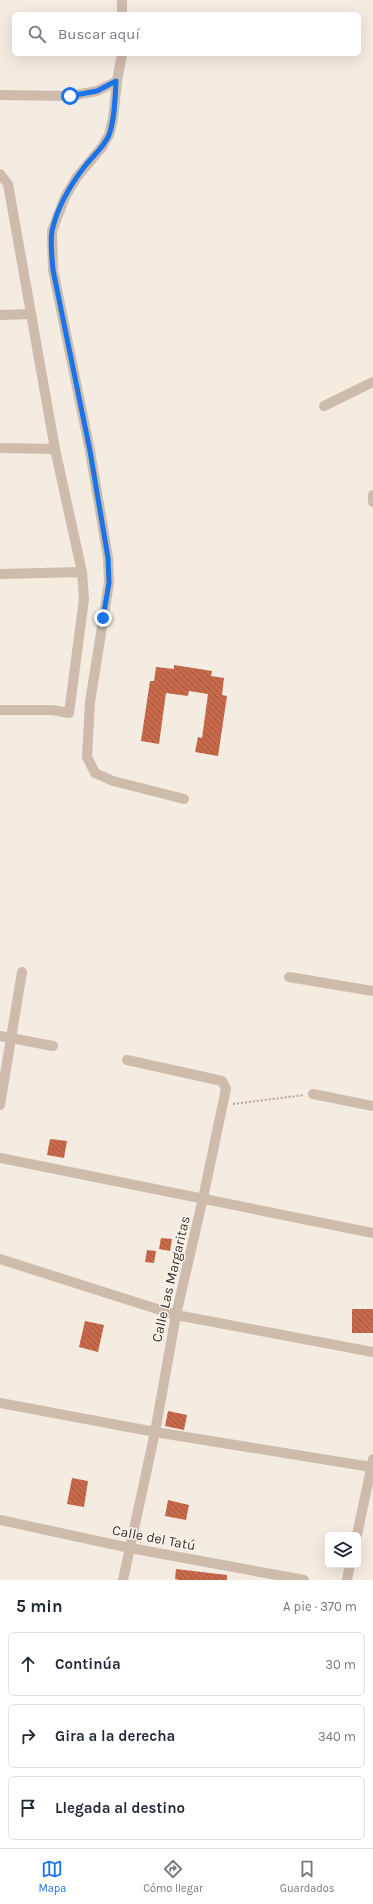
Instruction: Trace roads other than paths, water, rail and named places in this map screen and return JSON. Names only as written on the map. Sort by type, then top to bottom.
[{"type":"street","points":[[122,0],[122,12]]},
{"type":"street","points":[[122,56],[116,81],[113,118],[109,135],[102,148],[77,177],[66,197],[52,231],[53,270],[90,451],[108,558],[109,583],[90,702],[87,758],[95,773],[113,781],[184,799]]},
{"type":"street","points":[[0,96],[70,96],[97,91],[116,81]]},
{"type":"street","points":[[0,174],[8,184],[55,449],[82,572],[84,599],[70,713],[52,710],[0,710]]},
{"type":"street","points":[[0,314],[32,314]]},
{"type":"street","points":[[324,406],[373,382]]},
{"type":"street","points":[[0,448],[55,449]]},
{"type":"street","points":[[373,495],[373,502]]},
{"type":"street","points":[[0,574],[82,572]]},
{"type":"street","points":[[0,1105],[22,972]]},
{"type":"street","points":[[289,977],[373,991]]},
{"type":"street","points":[[0,1036],[53,1046]]},
{"type":"street","name":"Calle Las Margaritas","points":[[123,1580],[155,1432],[176,1315],[226,1089],[222,1081],[127,1060]]},
{"type":"street","points":[[313,1094],[373,1106]]},
{"type":"street","points":[[0,1158],[373,1233]]},
{"type":"street","points":[[0,1259],[176,1315],[373,1352]]},
{"type":"street","points":[[0,1402],[155,1432],[372,1463],[357,1532]]},
{"type":"street","name":"Calle del Tatú","points":[[0,1520],[130,1548],[304,1580]]},
{"type":"street","points":[[347,1580],[349,1568]]}]
